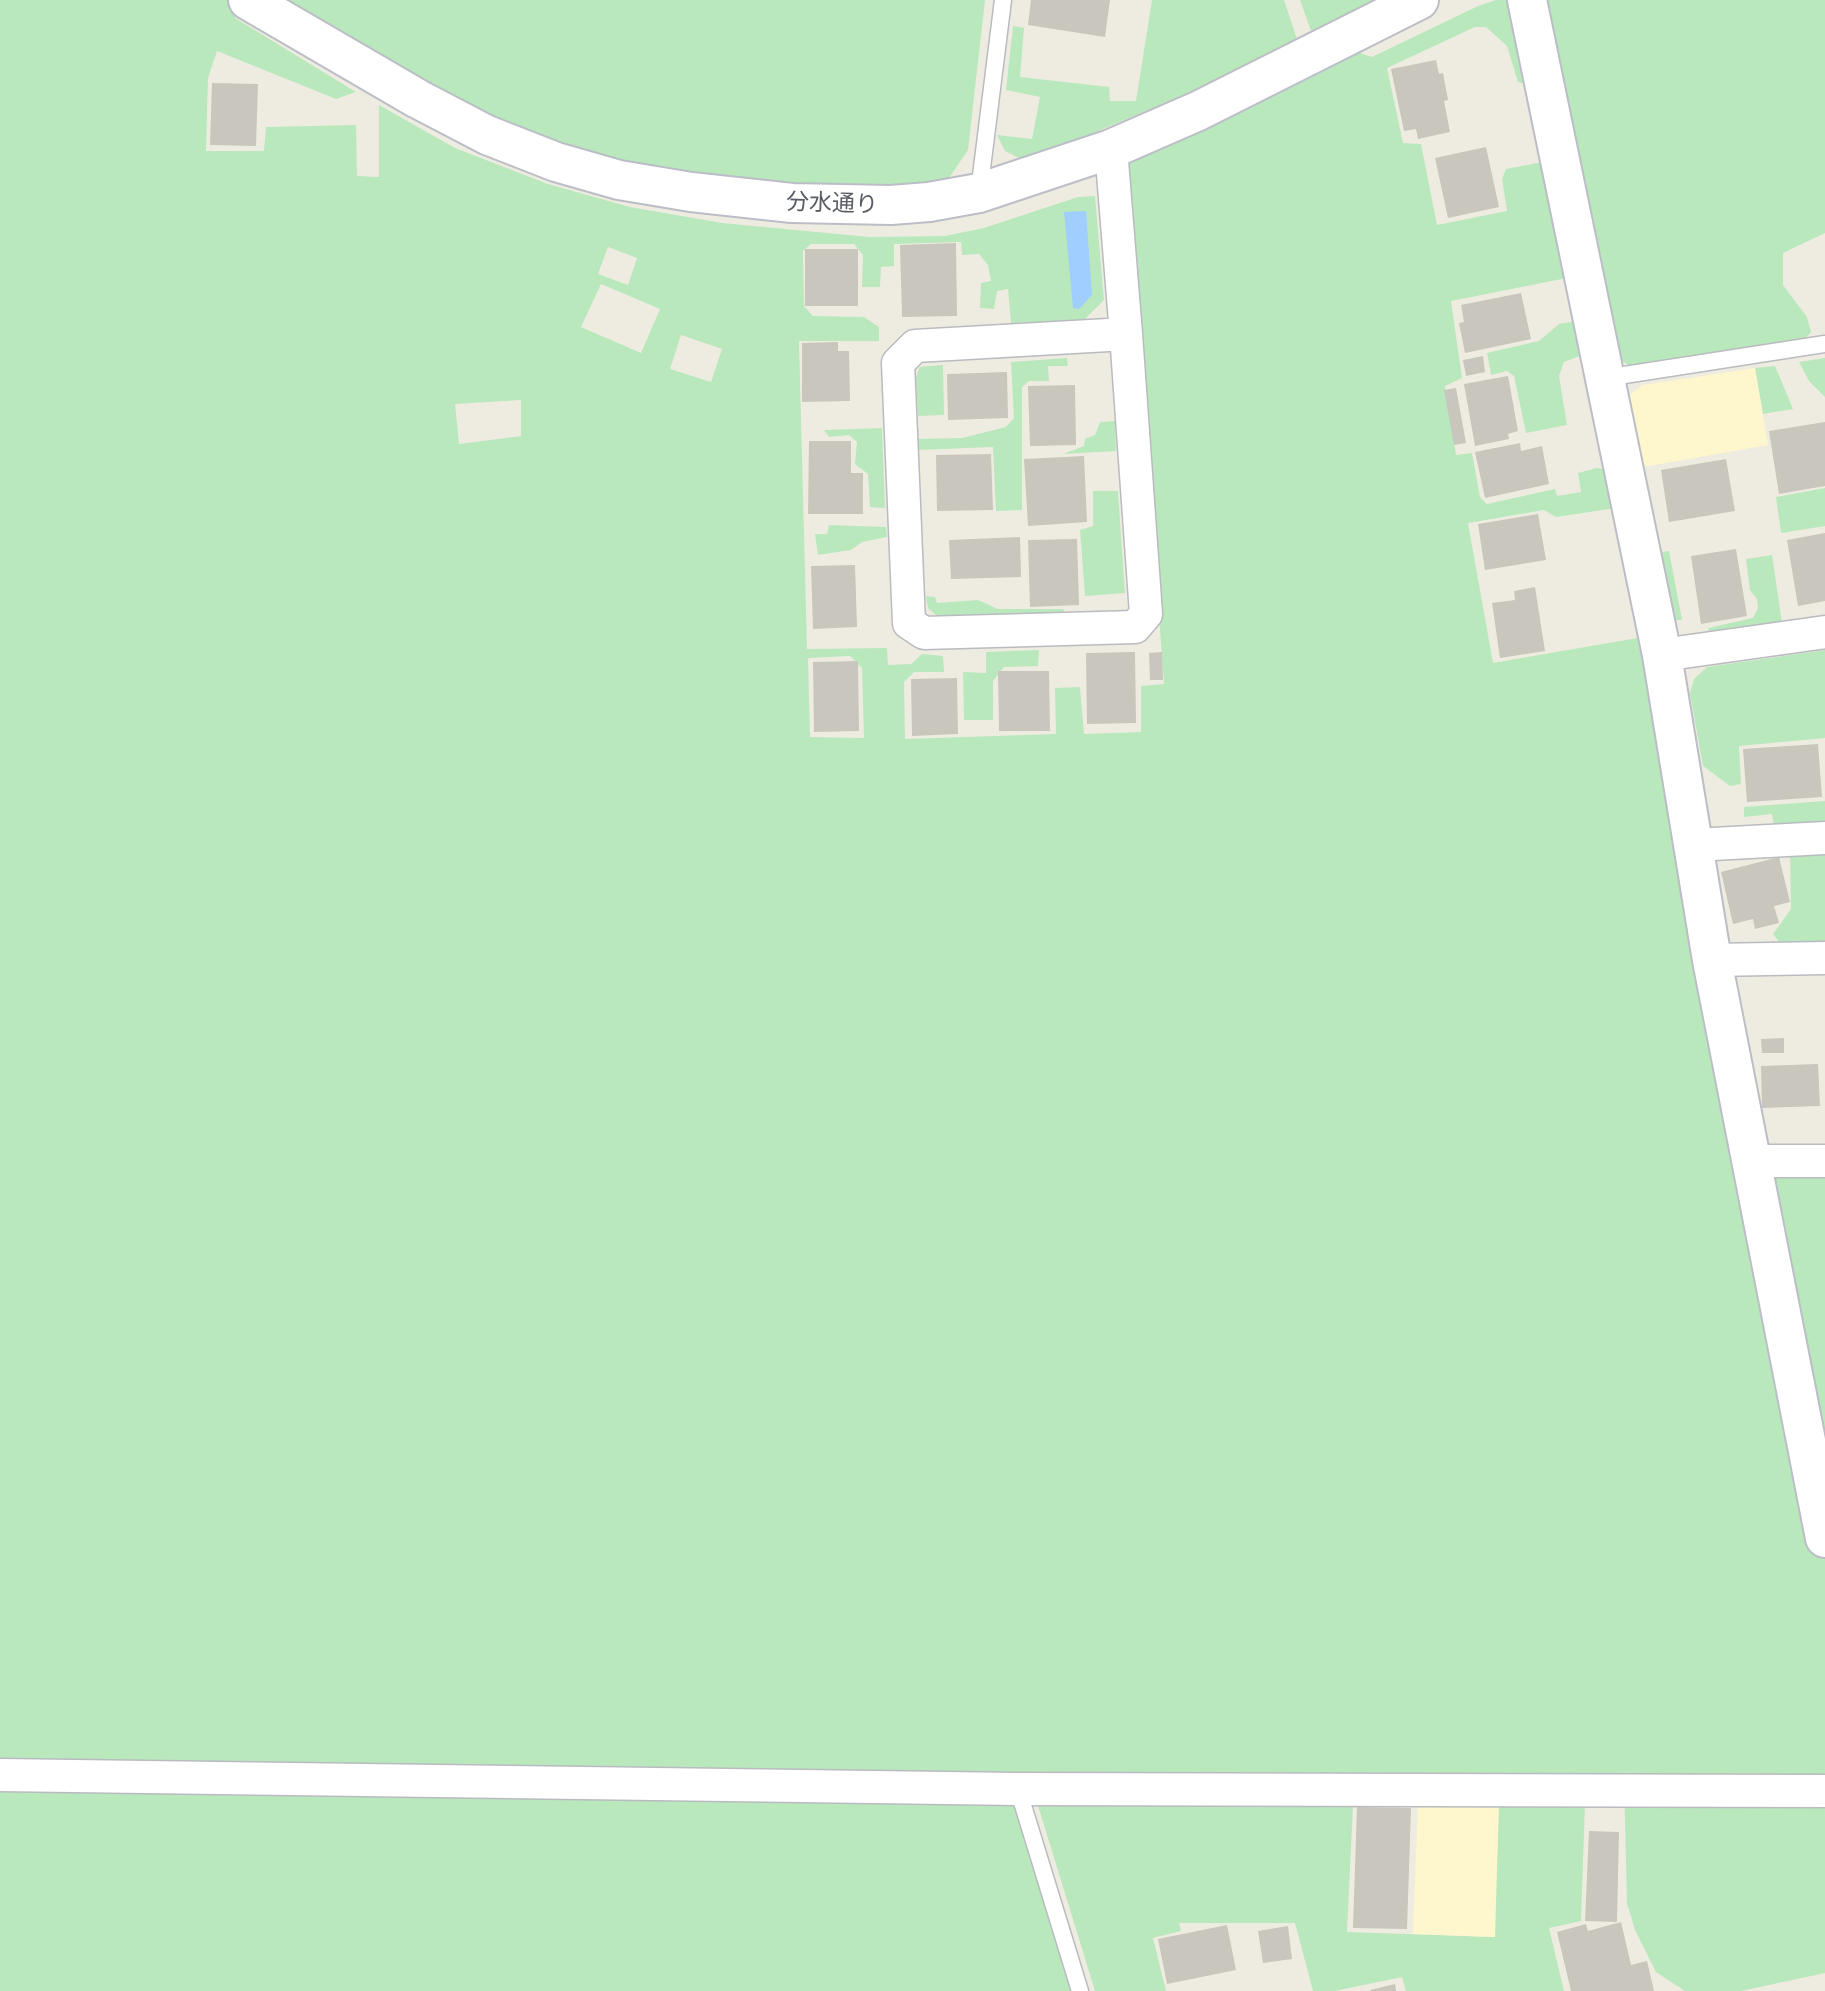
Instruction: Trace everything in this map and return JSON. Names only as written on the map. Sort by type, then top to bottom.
[{"type":"street","name":"分水通り","points":[[248,0],[418,99],[487,135],[556,162],[619,180],[691,192],[792,203],[891,205],[929,202],[979,192],[1111,149],[1198,111],[1419,0]]},
{"type":"street","points":[[1527,0],[1662,655],[1712,960],[1825,1538]]},
{"type":"street","points":[[1111,149],[1126,334],[1146,614],[1135,627],[924,633],[909,623],[898,363],[915,346],[1126,334]]},
{"type":"street","points":[[1662,655],[1825,632]]},
{"type":"street","points":[[1694,845],[1825,838]]},
{"type":"street","points":[[1712,960],[1825,958]]},
{"type":"street","points":[[1752,1161],[1825,1161]]},
{"type":"street","points":[[0,1775],[1018,1789],[1825,1791]]},
{"type":"lane","points":[[979,192],[1003,0]]},
{"type":"lane","points":[[1605,378],[1825,344]]},
{"type":"lane","points":[[1018,1789],[1080,1991]]},
{"type":"green space","points":[[0,0],[245,0],[235,18],[356,92],[336,99],[217,51],[208,78],[206,151],[264,151],[266,127],[356,125],[357,176],[379,177],[379,105],[455,148],[548,184],[630,207],[722,223],[869,237],[945,236],[984,228],[1078,197],[1095,196],[1104,300],[1084,320],[1011,323],[1008,289],[997,291],[994,309],[980,308],[981,283],[991,281],[988,265],[979,254],[962,255],[961,242],[894,244],[894,266],[881,267],[880,287],[862,287],[863,255],[854,244],[811,244],[803,251],[804,306],[813,316],[864,317],[879,327],[879,341],[799,341],[807,649],[887,648],[888,665],[911,664],[922,654],[943,656],[944,672],[914,672],[904,682],[905,739],[1056,734],[1055,688],[1080,687],[1084,734],[1141,732],[1141,686],[1164,684],[1127,179],[1132,155],[1354,51],[1372,57],[1478,6],[1496,0],[1514,0],[1532,85],[1518,82],[1507,46],[1486,27],[1475,27],[1387,68],[1403,143],[1421,144],[1437,225],[1507,211],[1502,179],[1506,169],[1543,162],[1567,278],[1451,301],[1462,378],[1445,386],[1456,455],[1472,453],[1480,497],[1487,504],[1555,489],[1557,496],[1581,492],[1578,473],[1597,468],[1608,470],[1616,508],[1556,517],[1544,510],[1468,523],[1493,663],[1643,637],[1660,726],[1691,953],[1737,1172],[1825,1172],[1825,1973],[1741,1991],[1685,1991],[1656,1972],[1635,1930],[1627,1903],[1624,1781],[1353,1805],[1347,1932],[1494,1937],[1499,1802],[1585,1803],[1581,1921],[1549,1928],[1564,1991],[1406,1991],[1402,1977],[1335,1991],[1313,1991],[1295,1923],[1179,1923],[1181,1931],[1153,1938],[1166,1991],[1095,1991],[1031,1783],[1008,1799],[1016,1808],[1072,1991],[0,1991]],"holes":[[[608,247],[637,258],[628,285],[598,274]],[[601,284],[660,309],[641,353],[581,327]],[[681,335],[722,349],[711,382],[670,369]],[[521,400],[521,436],[459,444],[455,404]],[[850,656],[862,668],[864,738],[810,737],[808,658]]]},
{"type":"green space","points":[[270,0],[985,0],[968,150],[947,181],[887,188],[802,188],[647,173],[503,132]]},
{"type":"green space","points":[[1152,0],[1284,0],[1297,39],[1209,85],[1025,161],[1005,151],[997,135],[1032,139],[1040,97],[1006,90],[1013,26],[1024,28],[1020,77],[1109,87],[1110,101],[1136,101]]},
{"type":"green space","points":[[1300,0],[1376,0],[1311,31]]},
{"type":"green space","points":[[1541,0],[1825,0],[1825,233],[1783,253],[1783,285],[1807,317],[1811,332],[1793,354],[1630,367],[1614,353]]},
{"type":"green space","points":[[1577,321],[1585,354],[1564,362],[1559,376],[1567,425],[1526,433],[1514,376],[1507,371],[1491,375],[1487,353],[1539,341],[1559,324]]},
{"type":"green space","points":[[1067,358],[1068,366],[1048,366],[1049,381],[1029,381],[1022,387],[1022,510],[996,511],[993,447],[916,450],[916,439],[962,438],[1006,427],[1014,418],[1011,362]]},
{"type":"green space","points":[[1825,358],[1825,397],[1809,381],[1799,362]]},
{"type":"green space","points":[[943,365],[944,415],[918,416],[916,377],[920,367]]},
{"type":"green space","points":[[1775,366],[1793,409],[1763,414],[1755,368]]},
{"type":"green space","points":[[1115,421],[1116,451],[1063,454],[1084,446],[1085,439],[1095,435],[1100,422]]},
{"type":"green space","points":[[882,428],[885,508],[870,507],[868,474],[855,464],[857,442],[849,435],[829,437],[824,430]]},
{"type":"green space","points":[[1825,488],[1825,526],[1781,533],[1776,497]]},
{"type":"green space","points":[[1093,491],[1118,491],[1125,593],[1085,596],[1080,530],[1093,526]]},
{"type":"green space","points":[[829,525],[886,527],[887,537],[862,542],[851,550],[818,555],[815,534],[827,534]]},
{"type":"green space","points":[[1669,551],[1682,620],[1674,620],[1666,614],[1655,553]]},
{"type":"green space","points":[[1772,555],[1782,623],[1710,633],[1708,628],[1753,618],[1758,608],[1757,599],[1750,590],[1746,559]]},
{"type":"green space","points":[[926,596],[935,597],[937,603],[978,600],[998,609],[1064,609],[1063,614],[937,616],[928,608]]},
{"type":"green space","points":[[1039,650],[1038,666],[1004,667],[993,681],[993,720],[964,720],[963,672],[986,673],[986,652]]},
{"type":"green space","points":[[1825,650],[1825,738],[1739,746],[1741,784],[1730,786],[1703,766],[1690,693],[1694,679],[1707,667]]},
{"type":"green space","points":[[1825,801],[1825,823],[1774,826],[1772,814],[1744,817],[1744,807]]},
{"type":"green space","points":[[1825,849],[1825,943],[1780,943],[1773,934],[1791,909],[1790,851]]},
{"type":"sand","points":[[1755,368],[1768,445],[1637,468],[1625,398],[1643,385]]},
{"type":"sand","points":[[1499,1802],[1495,1937],[1413,1934],[1418,1803]]},
{"type":"water","points":[[1086,211],[1092,295],[1079,309],[1073,308],[1064,212]]},
{"type":"building","points":[[1031,0],[1110,0],[1105,37],[1028,25]]},
{"type":"building","points":[[1436,60],[1439,74],[1443,73],[1448,100],[1444,101],[1450,132],[1418,139],[1416,129],[1404,131],[1391,69]]},
{"type":"building","points":[[212,83],[258,84],[256,146],[210,145]]},
{"type":"building","points":[[1486,147],[1499,207],[1448,218],[1435,158]]},
{"type":"building","points":[[956,243],[957,316],[902,317],[900,245]]},
{"type":"building","points":[[805,249],[858,249],[858,306],[805,306]]},
{"type":"building","points":[[1521,293],[1531,339],[1465,353],[1459,323],[1464,322],[1461,305]]},
{"type":"building","points":[[838,342],[838,351],[849,351],[850,401],[802,402],[802,343]]},
{"type":"building","points":[[1483,356],[1485,372],[1466,376],[1463,360]]},
{"type":"building","points":[[1007,372],[1008,418],[948,420],[947,374]]},
{"type":"building","points":[[1508,376],[1518,431],[1508,434],[1509,439],[1475,446],[1464,384]]},
{"type":"building","points":[[1075,385],[1076,445],[1030,446],[1028,386]]},
{"type":"building","points":[[1456,388],[1466,443],[1454,445],[1444,390]]},
{"type":"building","points":[[1825,422],[1825,486],[1779,494],[1769,431]]},
{"type":"building","points":[[809,441],[851,441],[851,473],[863,473],[863,514],[808,514]]},
{"type":"building","points":[[1520,443],[1521,451],[1542,446],[1549,484],[1485,498],[1475,452]]},
{"type":"building","points":[[991,454],[993,510],[937,511],[936,455]]},
{"type":"building","points":[[1084,456],[1087,522],[1028,526],[1024,459]]},
{"type":"building","points":[[1726,459],[1735,511],[1669,522],[1661,470]]},
{"type":"building","points":[[1538,514],[1546,560],[1485,570],[1478,524]]},
{"type":"building","points":[[1825,533],[1825,601],[1798,606],[1787,540]]},
{"type":"building","points":[[1020,537],[1021,577],[951,579],[949,540]]},
{"type":"building","points":[[1077,539],[1079,605],[1030,607],[1028,540]]},
{"type":"building","points":[[1736,549],[1747,616],[1701,624],[1691,556]]},
{"type":"building","points":[[855,565],[857,627],[813,629],[811,566]]},
{"type":"building","points":[[1535,587],[1545,651],[1500,658],[1492,603],[1515,600],[1514,591]]},
{"type":"building","points":[[1135,652],[1136,723],[1087,724],[1086,653]]},
{"type":"building","points":[[1162,652],[1163,680],[1150,680],[1149,653]]},
{"type":"building","points":[[858,661],[859,731],[814,732],[813,662]]},
{"type":"building","points":[[998,671],[1049,671],[1050,731],[999,731]]},
{"type":"building","points":[[957,678],[958,734],[912,736],[911,679]]},
{"type":"building","points":[[1818,744],[1822,797],[1747,802],[1743,749]]},
{"type":"building","points":[[1779,857],[1790,902],[1774,906],[1779,923],[1755,929],[1753,919],[1733,924],[1721,872]]},
{"type":"building","points":[[1784,1038],[1784,1053],[1762,1053],[1761,1039]]},
{"type":"building","points":[[1818,1064],[1820,1106],[1762,1108],[1761,1066]]},
{"type":"building","points":[[1357,1807],[1411,1808],[1407,1929],[1353,1928]]},
{"type":"building","points":[[1589,1831],[1619,1832],[1617,1922],[1585,1921]]},
{"type":"building","points":[[1621,1922],[1631,1965],[1647,1961],[1654,1991],[1571,1991],[1557,1932],[1586,1924],[1588,1931]]},
{"type":"building","points":[[1227,1925],[1236,1970],[1167,1984],[1158,1939]]},
{"type":"building","points":[[1288,1926],[1292,1959],[1263,1963],[1258,1931]]},
{"type":"building","points":[[1395,1984],[1396,1991],[1370,1990]]}]
